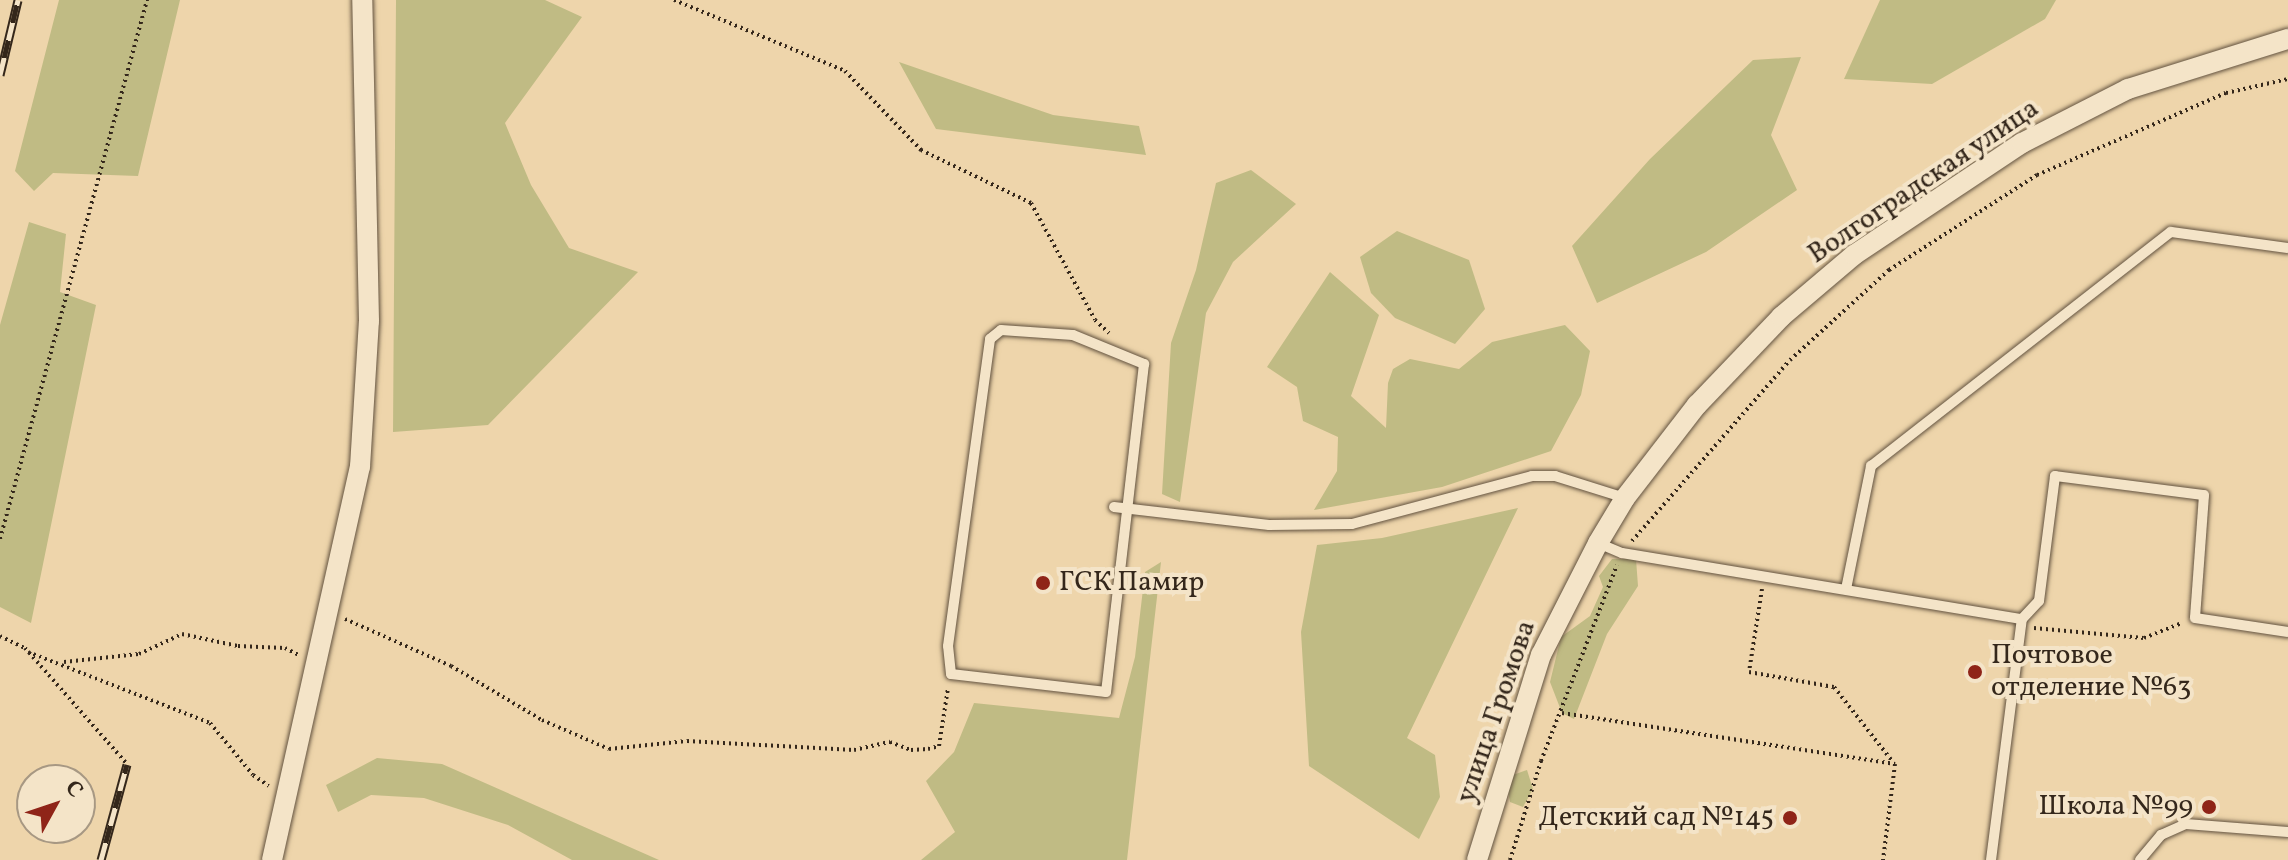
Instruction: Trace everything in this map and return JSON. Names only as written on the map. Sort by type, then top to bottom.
[{"type":"street","points":[[272,860],[331,608],[360,467],[369,321],[362,0]]},
{"type":"street","name":"Волгоградская улица","points":[[1598,543],[1625,498],[1697,405],[1749,350],[1854,255],[2022,143],[2128,89],[2288,39]]},
{"type":"street","name":"улица Громова","points":[[1477,860],[1541,655],[1598,543]]},
{"type":"lane","points":[[1846,589],[1871,466],[2171,232],[2288,248]]},
{"type":"lane","points":[[1001,330],[1073,335],[1144,364],[1106,692],[951,674],[948,646],[990,339],[1001,330]]},
{"type":"lane","points":[[1114,507],[1200,520],[1352,524],[1532,476],[1577,479],[1625,498]]},
{"type":"lane","points":[[1991,860],[2021,623],[2039,601],[2055,476],[2204,495],[2195,618],[2288,632]]},
{"type":"lane","points":[[1598,543],[1622,553],[1846,589],[2021,623]]},
{"type":"lane","points":[[2140,860],[2161,835],[2186,824],[2288,832]]},
{"type":"path","points":[[0,539],[147,0]]},
{"type":"path","points":[[674,0],[845,71],[921,150],[1031,203],[1095,320],[1114,338]]},
{"type":"path","points":[[1510,860],[1541,761],[1622,553],[1790,360],[1889,270],[2037,175],[2226,93],[2288,79]]},
{"type":"path","points":[[1764,576],[1749,672],[1834,687],[1895,764],[1883,860]]},
{"type":"path","points":[[331,608],[609,749],[687,741],[854,750],[890,742],[911,750],[928,749],[939,746],[951,674]]},
{"type":"path","points":[[2021,623],[2144,638],[2195,618]]},
{"type":"path","points":[[62,662],[139,654],[182,634],[238,646],[285,648],[316,663]]},
{"type":"path","points":[[0,636],[28,652],[62,662],[210,723],[253,775],[287,799]]},
{"type":"path","points":[[28,652],[127,764]]},
{"type":"path","points":[[1562,713],[1895,764]]},
{"type":"shaded area","points":[[59,0],[180,0],[138,176],[53,173],[34,191],[15,171]]},
{"type":"shaded area","points":[[396,0],[545,0],[582,17],[505,123],[531,185],[569,248],[638,272],[488,425],[393,432]]},
{"type":"shaded area","points":[[1880,0],[2056,0],[2045,19],[1932,84],[1844,79]]},
{"type":"shaded area","points":[[1801,57],[1771,135],[1797,190],[1706,252],[1597,303],[1572,246],[1650,159],[1753,60]]},
{"type":"shaded area","points":[[899,62],[1053,115],[1139,126],[1146,155],[936,129]]},
{"type":"shaded area","points":[[1251,170],[1296,204],[1233,262],[1206,313],[1180,502],[1162,494],[1171,343],[1196,270],[1216,183]]},
{"type":"shaded area","points":[[29,222],[66,234],[60,292],[96,305],[31,623],[0,607],[0,325]]},
{"type":"shaded area","points":[[1397,231],[1469,260],[1485,309],[1455,344],[1395,318],[1371,293],[1360,257]]},
{"type":"shaded area","points":[[1330,272],[1379,315],[1351,396],[1386,428],[1388,383],[1393,369],[1410,359],[1459,369],[1492,342],[1565,325],[1590,351],[1581,395],[1551,451],[1442,487],[1314,510],[1337,471],[1338,437],[1303,421],[1297,387],[1267,367]]},
{"type":"shaded area","points":[[1518,508],[1407,738],[1435,755],[1440,797],[1419,839],[1309,766],[1301,632],[1317,545],[1382,538]]},
{"type":"shaded area","points":[[1612,559],[1636,559],[1638,586],[1607,634],[1574,719],[1562,713],[1550,682],[1561,637],[1590,616],[1603,587],[1599,576]]},
{"type":"shaded area","points":[[1161,562],[1127,860],[921,860],[955,832],[926,781],[954,752],[974,703],[1119,718],[1135,657],[1145,572]]},
{"type":"shaded area","points":[[377,758],[442,764],[659,860],[572,860],[508,825],[424,798],[371,795],[338,812],[326,785]]},
{"type":"shaded area","points":[[1527,770],[1533,789],[1523,807],[1510,802],[1508,790],[1513,775]]},
{"type":"railway","points":[[0,75],[18,0]]},
{"type":"railway","points":[[101,860],[127,764]]},
{"type":"place","name":"ГСК Памир","points":[[1043,583]]},
{"type":"place","name":"Почтовое отделение №63","points":[[1975,672]]},
{"type":"place","name":"Школа №99","points":[[2209,807]]},
{"type":"place","name":"Детский сад №145","points":[[1790,818]]}]
